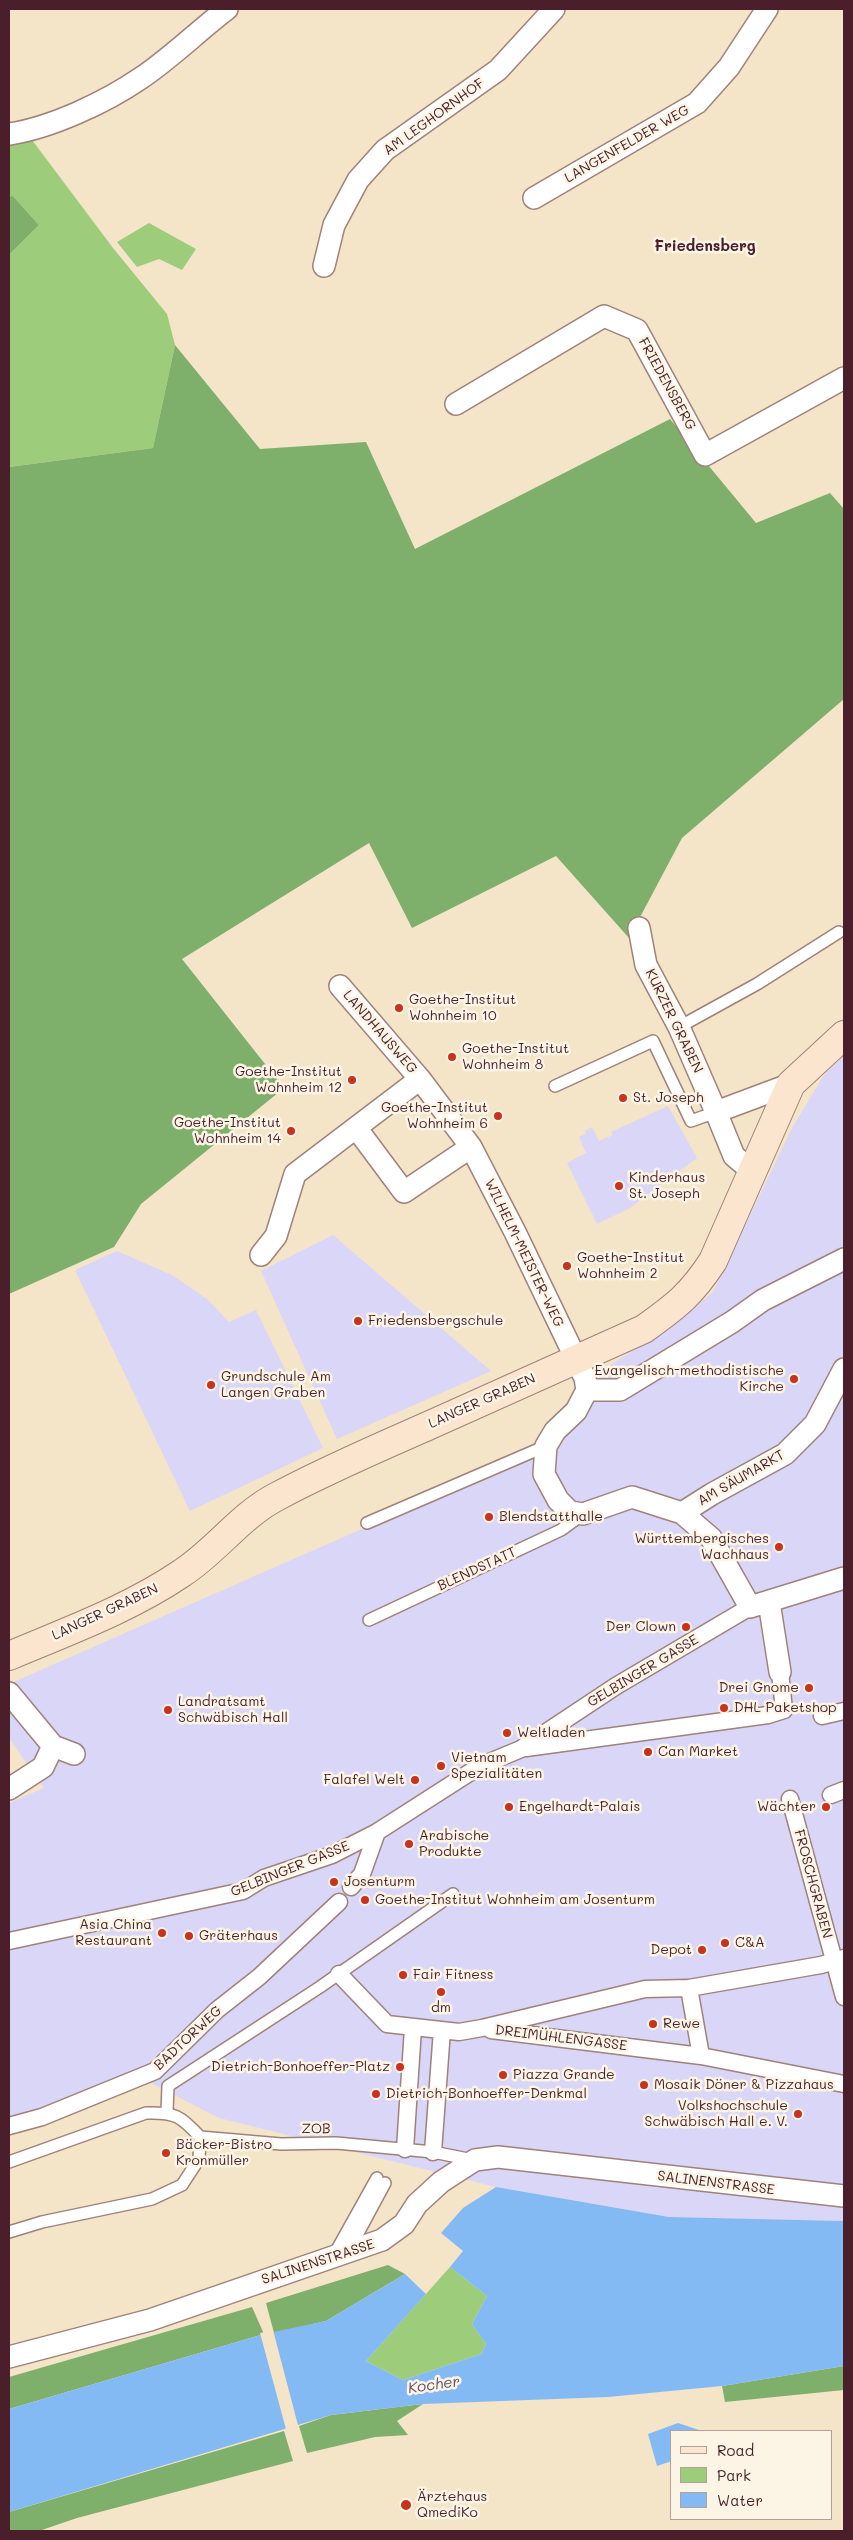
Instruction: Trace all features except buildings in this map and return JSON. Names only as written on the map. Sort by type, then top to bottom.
[{"type":"main road","name":"LANGER GRABEN","points":[[9,1656],[152,1592],[184,1572],[218,1544],[245,1518],[273,1498],[358,1457],[644,1329],[682,1302],[698,1284],[714,1261],[791,1084],[844,1035]]},
{"type":"street","points":[[9,134],[26,132],[43,125],[119,91],[142,78],[227,9]]},
{"type":"street","name":"AM LEGHORNHOF","points":[[324,266],[334,225],[358,180],[385,150],[498,70],[554,9]]},
{"type":"street","name":"LANGENFELDER WEG","points":[[534,198],[697,103],[729,67],[767,9]]},
{"type":"street","name":"FRIEDENSBERG","points":[[456,404],[604,316],[637,330],[705,456],[844,378]]},
{"type":"street","name":"KURZER GRABEN","points":[[639,928],[646,965],[679,1027],[734,1156],[752,1171]]},
{"type":"street","name":"LANDHAUSWEG","points":[[340,986],[420,1079]]},
{"type":"street","points":[[261,1255],[276,1236],[295,1174],[357,1129],[420,1079]]},
{"type":"street","name":"WILHELM-MEISTER-WEG","points":[[420,1079],[471,1148],[515,1232],[576,1359]]},
{"type":"street","points":[[716,1112],[791,1084]]},
{"type":"street","points":[[357,1129],[404,1192],[471,1148]]},
{"type":"street","points":[[587,1390],[620,1390],[732,1322],[763,1300],[844,1259]]},
{"type":"street","points":[[576,1359],[585,1378],[587,1390],[576,1411],[555,1430],[546,1446],[544,1474],[558,1500],[570,1512],[583,1514]]},
{"type":"street","name":"AM SÄUMARKT","points":[[784,1710],[780,1672],[760,1605],[711,1538],[682,1513],[712,1494],[785,1454],[815,1424],[844,1369]]},
{"type":"street","name":"BLENDSTATT","points":[[583,1514],[632,1497],[682,1513]]},
{"type":"street","points":[[760,1605],[844,1578]]},
{"type":"street","name":"GELBINGER GASSE","points":[[9,1941],[243,1891],[264,1878],[332,1855],[377,1832],[480,1766],[521,1749],[616,1686],[760,1605]]},
{"type":"street","points":[[9,1693],[53,1746],[74,1754]]},
{"type":"street","name":"GELBINGER GASSE","points":[[521,1749],[768,1715],[784,1710]]},
{"type":"street","points":[[822,1716],[844,1711]]},
{"type":"street","points":[[9,1789],[43,1766],[53,1746]]},
{"type":"street","name":"FROSCHGRABEN","points":[[790,1799],[839,1959],[844,1997]]},
{"type":"street","points":[[351,1888],[362,1874],[377,1832]]},
{"type":"street","name":"BADTORWEG","points":[[9,2126],[42,2117],[155,2071],[217,2010],[259,1977],[339,1902]]},
{"type":"street","name":"DREIMÜHLENGASSE","points":[[482,2028],[645,1989],[689,1988],[821,1965],[839,1959]]},
{"type":"street","points":[[339,1974],[387,2024],[458,2032],[482,2028]]},
{"type":"street","points":[[689,1988],[701,2056]]},
{"type":"street","points":[[405,2149],[413,2028]]},
{"type":"street","name":"DREIMÜHLENGASSE","points":[[482,2028],[701,2056],[844,2084]]},
{"type":"street","points":[[433,2152],[442,2030]]},
{"type":"street","name":"SALINENSTRASSE","points":[[9,2357],[150,2320],[382,2240],[404,2224],[417,2204],[441,2182],[475,2160],[498,2157],[844,2196]]},
{"type":"lane","points":[[679,1027],[757,984],[839,932]]},
{"type":"lane","points":[[555,1086],[653,1041],[692,1121],[716,1112]]},
{"type":"lane","points":[[367,1523],[546,1446]]},
{"type":"lane","name":"BLENDSTATT","points":[[369,1620],[561,1530],[583,1514]]},
{"type":"lane","points":[[168,2086],[339,1974],[453,1894]]},
{"type":"lane","points":[[155,2071],[168,2086],[167,2112]]},
{"type":"lane","points":[[9,2162],[146,2113],[167,2112],[185,2121],[200,2137],[199,2158],[182,2185],[152,2199],[42,2222],[9,2232]]},
{"type":"lane","name":"ZOB","points":[[200,2137],[281,2144],[336,2143],[433,2152],[475,2160]]},
{"type":"lane","points":[[340,2256],[381,2180],[340,2256]]},
{"type":"shaded area","points":[[844,1056],[844,2221],[669,2217],[496,2187],[219,2118],[151,2083],[9,2131],[9,1803],[44,1788],[9,1738],[9,1684],[535,1453],[572,1403],[612,1364],[676,1323],[713,1292],[793,1126],[826,1072]]},
{"type":"shaded area","name":"Kinderhaus St. Joseph","points":[[668,1106],[697,1158],[630,1208],[597,1224],[567,1163],[586,1153],[579,1137],[586,1134],[585,1131],[592,1127],[599,1141],[613,1135],[611,1132]]},
{"type":"shaded area","name":"Friedensbergschule","points":[[333,1235],[491,1371],[337,1439],[261,1271]]},
{"type":"shaded area","name":"Grundschule Am Langen Graben","points":[[117,1251],[172,1275],[207,1299],[229,1322],[256,1310],[323,1448],[190,1511],[75,1270]]},
{"type":"green space","points":[[26,132],[113,248],[167,314],[175,345],[153,448],[9,467],[9,255],[39,225],[12,195],[9,198],[9,134]]},
{"type":"green space","points":[[12,195],[39,225],[9,255],[9,198]]},
{"type":"green space","points":[[149,223],[196,249],[182,270],[159,259],[137,267],[117,242]]},
{"type":"green space","points":[[175,345],[260,449],[366,442],[415,549],[670,419],[756,523],[830,493],[844,509],[844,699],[682,838],[629,938],[556,856],[412,928],[369,843],[182,959],[284,1088],[141,1204],[114,1247],[9,1294],[9,467],[153,448]]},
{"type":"green space","points":[[388,2265],[405,2274],[326,2321],[274,2333],[266,2303]]},
{"type":"green space","points":[[450,2267],[487,2296],[472,2324],[486,2344],[481,2354],[403,2380],[366,2361]]},
{"type":"green space","points":[[252,2307],[264,2334],[9,2409],[9,2377]]},
{"type":"green space","points":[[844,2366],[844,2390],[725,2402],[722,2386]]},
{"type":"green space","points":[[423,2404],[397,2421],[408,2435],[375,2437],[307,2453],[299,2426],[331,2415]]},
{"type":"green space","points":[[284,2431],[293,2461],[77,2518],[39,2531],[9,2531],[9,2512]]},
{"type":"water","name":"Kocher","points":[[496,2187],[669,2217],[844,2221],[844,2366],[722,2386],[608,2397],[423,2404],[331,2415],[9,2512],[9,2409],[264,2334],[326,2321],[405,2274],[426,2294],[366,2361],[403,2380],[481,2354],[486,2344],[472,2324],[487,2296],[450,2267],[463,2251],[441,2233],[463,2208]]},
{"type":"water","points":[[678,2423],[699,2430],[670,2430],[670,2462],[657,2466],[648,2434]]},
{"type":"pier","points":[[273,2330],[299,2429],[287,2433],[260,2333]]},
{"type":"place","name":"Goethe-Institut Wohnheim 10","points":[[399,1008]]},
{"type":"place","name":"Goethe-Institut Wohnheim 8","points":[[452,1057]]},
{"type":"place","name":"Goethe-Institut Wohnheim 12","points":[[352,1080]]},
{"type":"place","name":"St. Joseph","points":[[623,1098]]},
{"type":"place","name":"Goethe-Institut Wohnheim 6","points":[[498,1116]]},
{"type":"place","name":"Goethe-Institut Wohnheim 14","points":[[291,1131]]},
{"type":"place","name":"Kinderhaus St. Joseph","points":[[619,1186]]},
{"type":"place","name":"Goethe-Institut Wohnheim 2","points":[[567,1266]]},
{"type":"place","name":"Friedensbergschule","points":[[358,1321]]},
{"type":"place","name":"Evangelisch-methodistische Kirche","points":[[794,1379]]},
{"type":"place","name":"Grundschule Am Langen Graben","points":[[211,1385]]},
{"type":"place","name":"Blendstatthalle","points":[[489,1517]]},
{"type":"place","name":"Württembergisches Wachhaus","points":[[779,1547]]},
{"type":"place","name":"Der Clown","points":[[686,1627]]},
{"type":"place","name":"Drei Gnome","points":[[809,1688]]},
{"type":"place","name":"DHL Paketshop","points":[[724,1708]]},
{"type":"place","name":"Landratsamt Schwäbisch Hall","points":[[168,1710]]},
{"type":"place","name":"Weltladen","points":[[507,1733]]},
{"type":"place","name":"Can Market","points":[[648,1752]]},
{"type":"place","name":"Vietnam Spezialitäten","points":[[441,1766]]},
{"type":"place","name":"Falafel Welt","points":[[415,1780]]},
{"type":"place","name":"Engelhardt-Palais","points":[[509,1807]]},
{"type":"place","name":"Wächter","points":[[826,1807]]},
{"type":"place","name":"Arabische Produkte","points":[[409,1844]]},
{"type":"place","name":"Josenturm","points":[[334,1882]]},
{"type":"place","name":"Goethe-Institut Wohnheim am Josenturm","points":[[365,1900]]},
{"type":"place","name":"Asia China Restaurant","points":[[162,1933]]},
{"type":"place","name":"Gräterhaus","points":[[189,1936]]},
{"type":"place","name":"C&A","points":[[725,1943]]},
{"type":"place","name":"Depot","points":[[702,1950]]},
{"type":"place","name":"Fair Fitness","points":[[403,1975]]},
{"type":"place","name":"dm","points":[[441,1992]]},
{"type":"place","name":"Rewe","points":[[653,2024]]},
{"type":"place","name":"Dietrich-Bonhoeffer-Platz","points":[[400,2067]]},
{"type":"place","name":"Piazza Grande","points":[[503,2075]]},
{"type":"place","name":"Mosaik Döner & Pizzahaus","points":[[644,2085]]},
{"type":"place","name":"Dietrich-Bonhoeffer-Denkmal","points":[[376,2094]]},
{"type":"place","name":"Volkshochschule Schwäbisch Hall e. V.","points":[[798,2114]]},
{"type":"place","name":"Bäcker-Bistro Kronmüller","points":[[166,2153]]},
{"type":"place","name":"Ärztehaus QmediKo","points":[[406,2505]]},
{"type":"district","name":"Friedensberg","points":[[705,246]]}]
